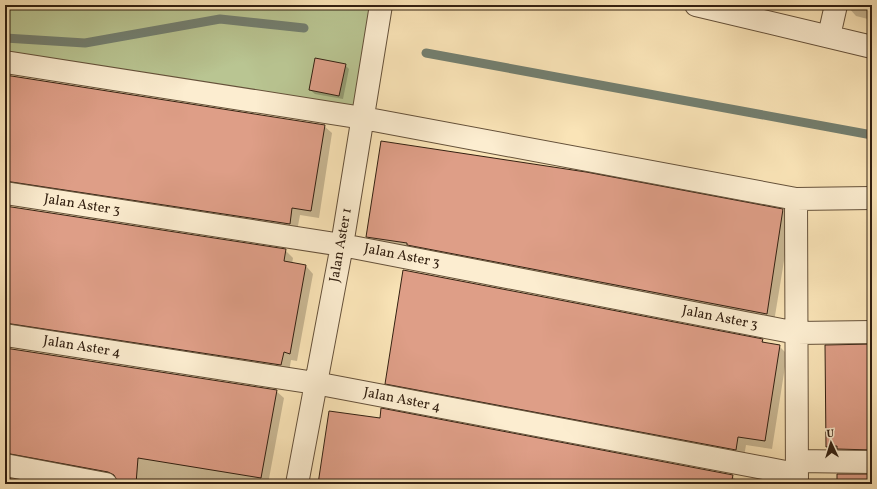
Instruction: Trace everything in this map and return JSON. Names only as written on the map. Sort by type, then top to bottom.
[{"type":"street","name":"Jalan Aster 1","points":[[297,484],[342,245],[381,5]]},
{"type":"street","points":[[696,5],[872,47]]},
{"type":"street","points":[[829,36],[836,5]]},
{"type":"street","points":[[5,62],[363,118],[796,199],[872,198]]},
{"type":"street","name":"Jalan Aster 3","points":[[5,193],[342,245],[796,333],[872,332]]},
{"type":"street","points":[[796,199],[797,473]]},
{"type":"street","name":"Jalan Aster 4","points":[[5,335],[316,383],[797,473],[872,462]]},
{"type":"street","points":[[5,466],[106,484]]},
{"type":"green space","points":[[5,5],[382,5],[363,118],[5,64]]},
{"type":"building","points":[[315,58],[346,64],[339,96],[309,90]]},
{"type":"building","points":[[5,75],[325,125],[311,211],[292,208],[290,224],[5,181]]},
{"type":"building","points":[[381,141],[586,172],[783,209],[767,314],[407,245],[407,243],[366,237]]},
{"type":"building","points":[[5,206],[286,249],[284,261],[306,265],[290,354],[284,352],[281,365],[5,323]]},
{"type":"building","points":[[403,270],[763,339],[762,342],[780,345],[765,441],[738,437],[736,450],[385,384]]},
{"type":"building","points":[[872,344],[872,450],[837,449],[837,446],[826,447],[825,345]]},
{"type":"building","points":[[5,348],[277,390],[261,478],[138,458],[136,484],[118,484],[114,475],[108,472],[5,453]]},
{"type":"building","points":[[381,408],[733,475],[731,484],[318,484],[329,411],[380,418]]},
{"type":"building","points":[[837,474],[872,474],[872,484],[837,484]]},
{"type":"building","points":[[5,478],[38,484],[5,484]]},
{"type":"waterway","points":[[5,38],[85,43],[220,19],[304,28]]},
{"type":"waterway","points":[[426,53],[872,135]]}]
